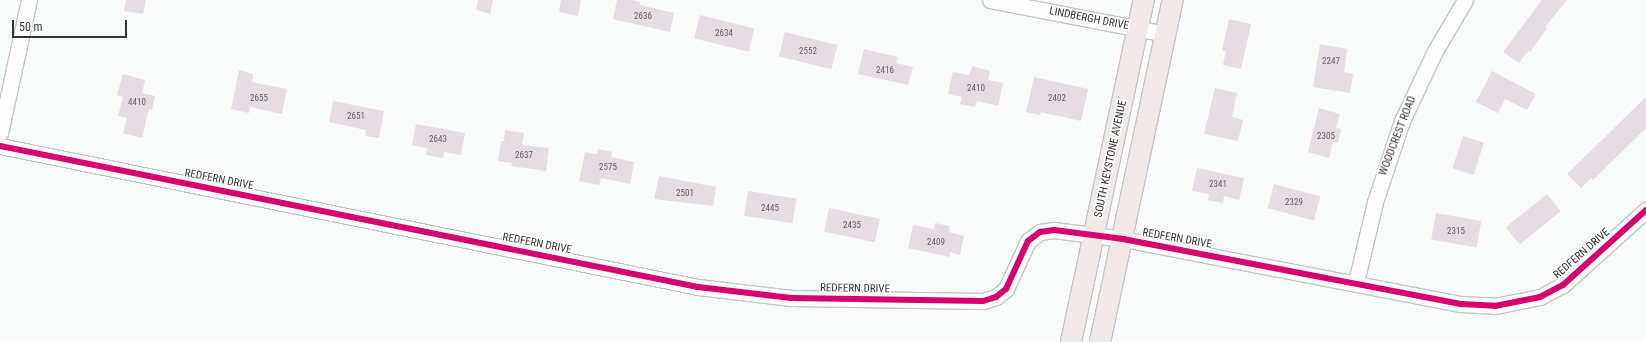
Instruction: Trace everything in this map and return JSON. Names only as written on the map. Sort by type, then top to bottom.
[{"type":"main road","name":"SOUTH KEYSTONE AVENUE","points":[[1071,338],[1095,235],[1144,0]]},
{"type":"main road","points":[[1101,338],[1173,0]]},
{"type":"street","points":[[0,133],[29,0]]},
{"type":"street","name":"LINDBERGH DRIVE","points":[[990,0],[1166,34]]},
{"type":"street","name":"WOODCREST ROAD","points":[[1356,282],[1375,202],[1402,121],[1435,51],[1465,0]]},
{"type":"street","name":"REDFERN DRIVE","points":[[0,146],[690,285],[762,295],[983,301],[996,297],[1006,289],[1022,250],[1028,241],[1040,232],[1054,230],[1123,239],[1356,282],[1460,304],[1495,306],[1512,304],[1540,297],[1563,285],[1646,210]]},
{"type":"building","points":[[126,0],[146,0],[143,14],[124,11]]},
{"type":"building","points":[[478,0],[493,0],[490,14],[476,10]]},
{"type":"building","points":[[561,0],[581,0],[578,16],[559,12]]},
{"type":"building","points":[[617,0],[632,0],[640,2],[640,5],[674,13],[670,32],[613,19]]},
{"type":"building","points":[[1542,0],[1567,0],[1545,27],[1547,28],[1530,52],[1528,51],[1519,63],[1503,52]]},
{"type":"building","points":[[700,15],[754,29],[749,52],[694,38]]},
{"type":"building","points":[[1229,19],[1251,24],[1241,69],[1223,65],[1226,51],[1222,51]]},
{"type":"building","points":[[785,32],[837,45],[831,69],[779,56]]},
{"type":"building","points":[[1320,44],[1347,49],[1344,72],[1353,74],[1350,93],[1313,87]]},
{"type":"building","points":[[864,49],[898,57],[896,63],[913,67],[908,85],[858,74]]},
{"type":"building","points":[[972,66],[990,71],[988,80],[1003,83],[998,106],[977,101],[975,107],[960,104],[962,97],[948,94],[953,72],[969,75]]},
{"type":"building","points":[[239,70],[253,74],[252,82],[287,89],[282,114],[250,107],[249,113],[231,109]]},
{"type":"building","points":[[1492,71],[1536,94],[1527,110],[1505,99],[1498,113],[1476,102]]},
{"type":"building","points":[[123,74],[145,80],[142,93],[155,96],[152,110],[149,109],[142,138],[123,133],[127,118],[118,116],[123,97],[117,95]]},
{"type":"building","points":[[1034,77],[1088,89],[1081,121],[1041,112],[1040,115],[1026,112]]},
{"type":"building","points":[[1215,88],[1237,93],[1232,117],[1243,120],[1238,141],[1204,134]]},
{"type":"building","points":[[1646,97],[1646,128],[1593,180],[1591,178],[1581,188],[1567,174]]},
{"type":"building","points":[[333,101],[384,111],[379,138],[365,136],[366,130],[329,122]]},
{"type":"building","points":[[1319,108],[1340,114],[1336,128],[1341,129],[1338,143],[1333,142],[1329,158],[1308,152]]},
{"type":"building","points":[[416,124],[465,133],[461,155],[444,152],[443,158],[426,155],[427,148],[412,145]]},
{"type":"building","points":[[505,130],[524,133],[522,145],[549,148],[546,171],[511,166],[512,163],[498,161],[501,141],[504,141]]},
{"type":"building","points":[[1463,136],[1484,143],[1473,175],[1452,168]]},
{"type":"building","points":[[598,149],[612,152],[611,157],[634,162],[630,184],[601,178],[599,185],[579,181],[585,152],[597,154]]},
{"type":"building","points":[[1197,168],[1244,178],[1239,200],[1224,196],[1223,203],[1208,200],[1209,194],[1192,191]]},
{"type":"building","points":[[659,176],[716,187],[713,206],[654,199]]},
{"type":"building","points":[[1274,184],[1320,196],[1314,221],[1268,208]]},
{"type":"building","points":[[748,191],[796,199],[792,223],[744,216]]},
{"type":"building","points":[[1547,194],[1561,211],[1520,244],[1506,227]]},
{"type":"building","points":[[829,208],[880,219],[875,242],[824,231]]},
{"type":"building","points":[[1436,213],[1481,221],[1477,248],[1431,240]]},
{"type":"building","points":[[935,223],[950,226],[949,232],[964,236],[960,255],[950,252],[950,257],[908,248],[913,225],[934,229]]},
{"type":"cycle path","points":[[0,146],[698,287],[791,298],[983,301],[996,297],[1006,289],[1028,241],[1040,232],[1054,230],[1123,239],[1461,304],[1495,306],[1540,297],[1563,285],[1646,210]]}]
